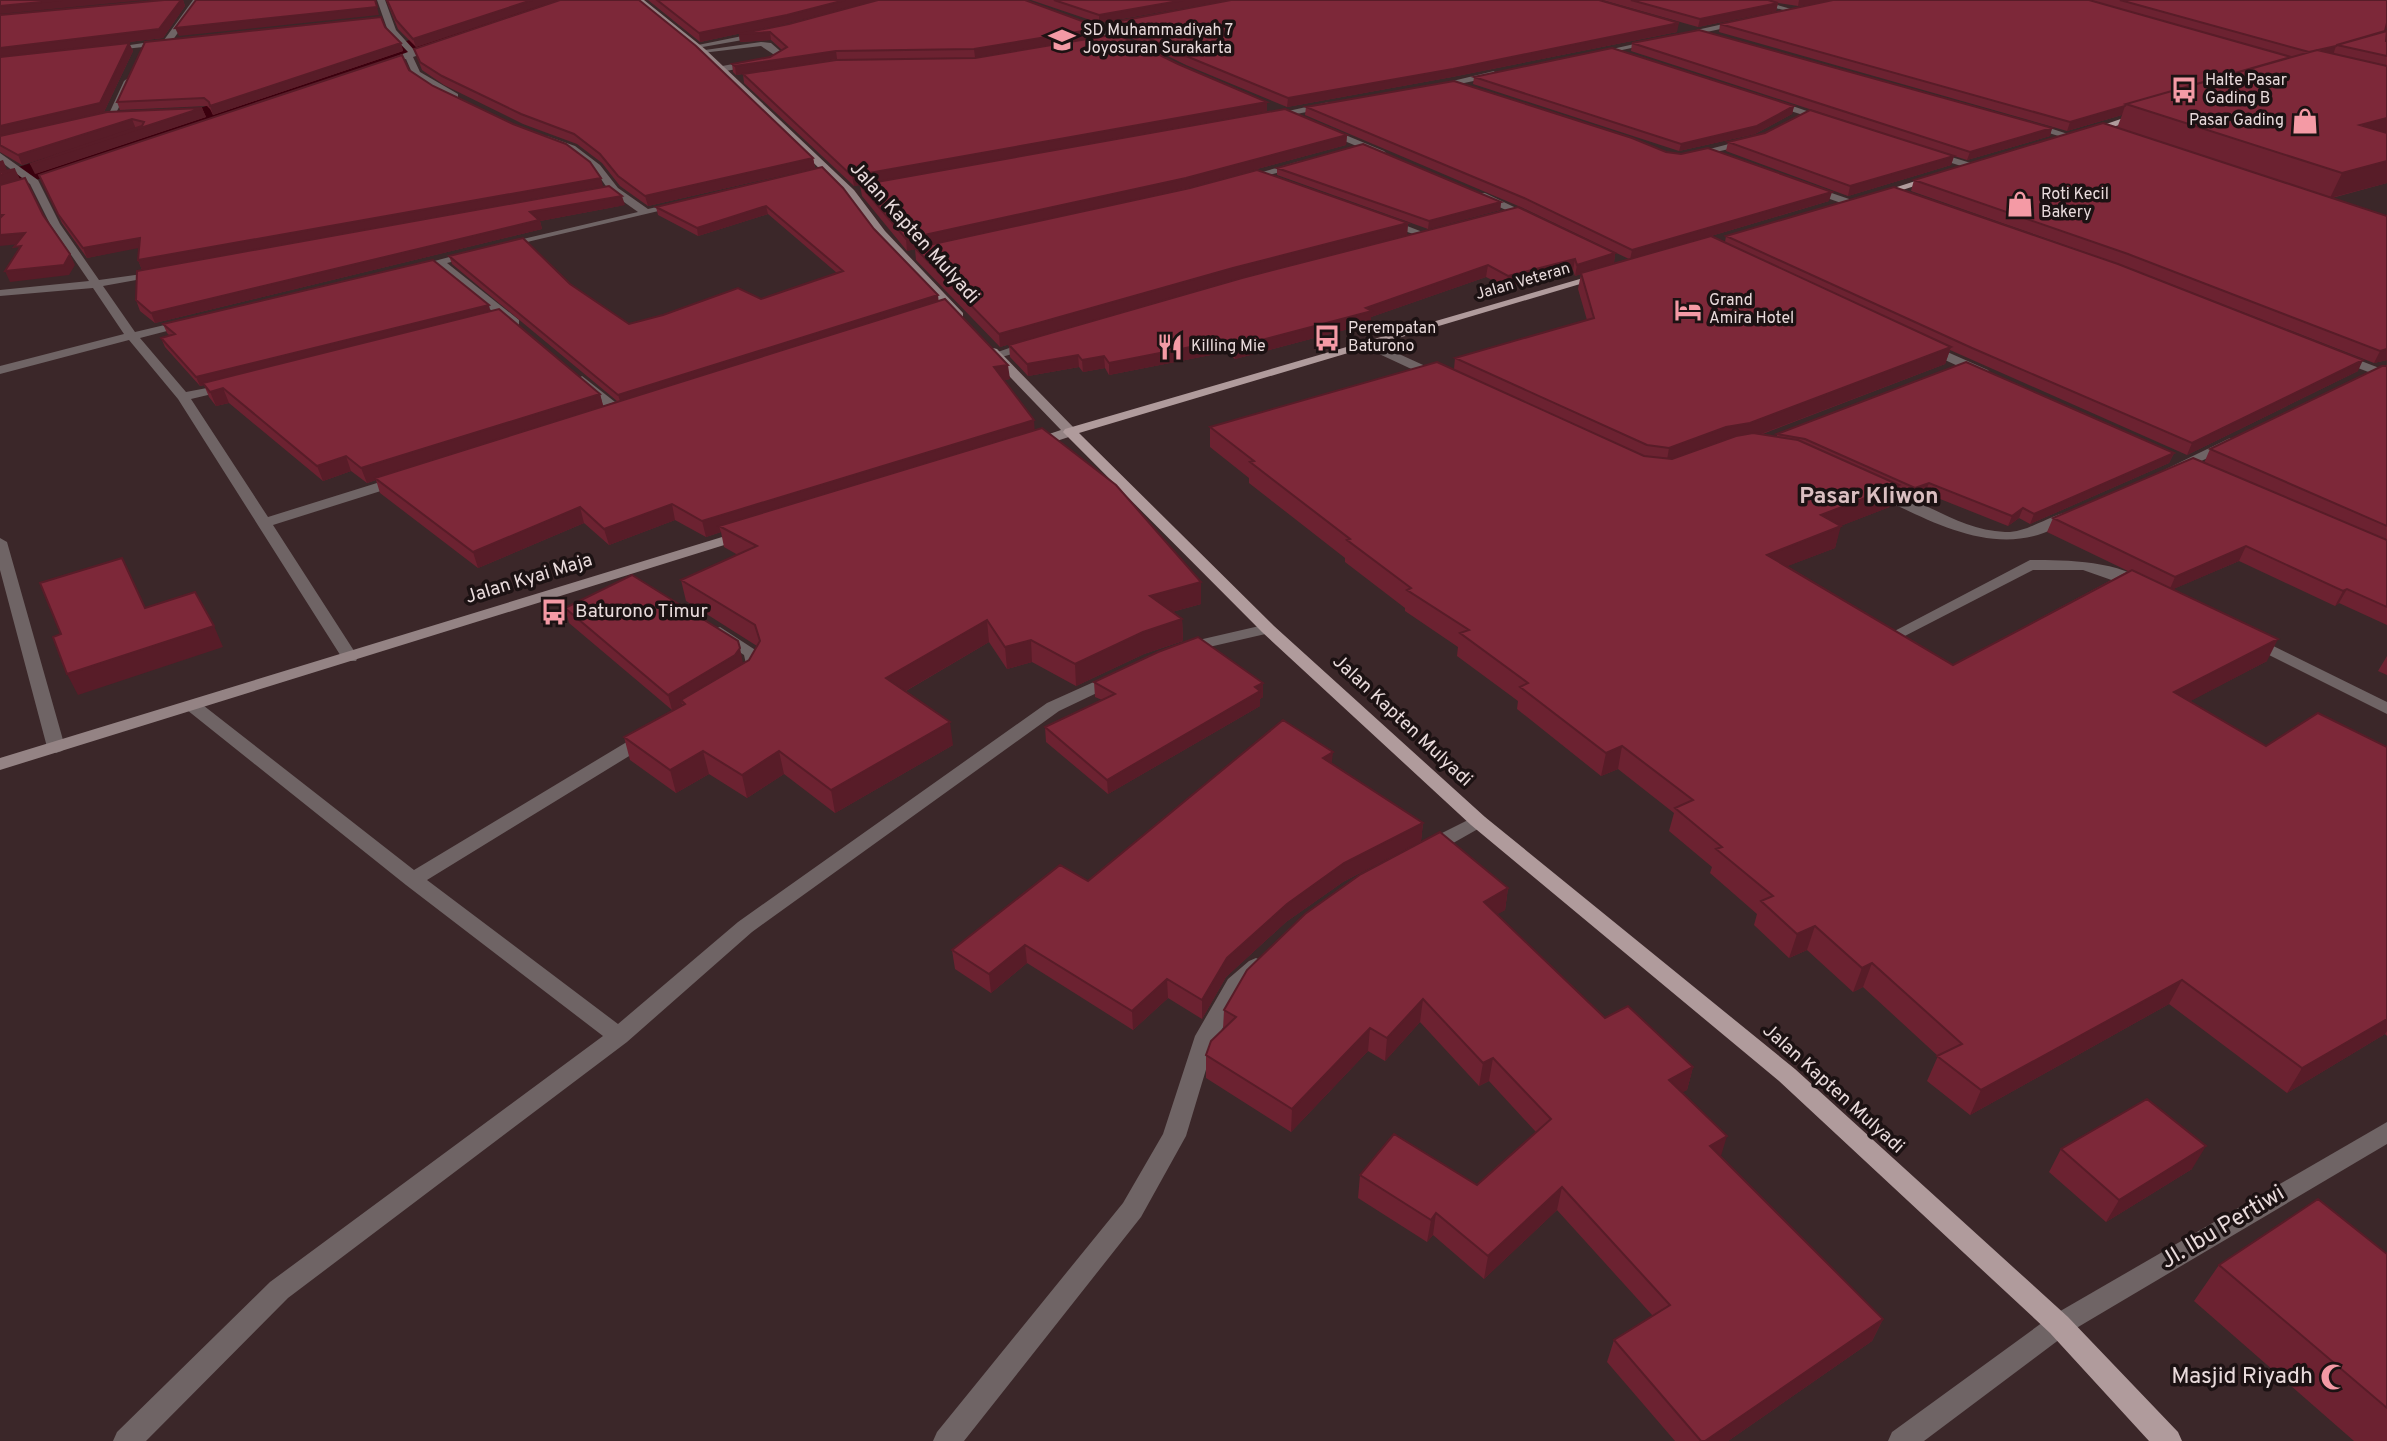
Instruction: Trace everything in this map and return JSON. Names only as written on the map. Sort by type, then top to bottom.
[{"type":"main road","name":"Jalan Kapten Mulyadi","points":[[639,0],[700,48],[850,192],[942,308],[965,322]]},
{"type":"main road","points":[[2047,144],[2153,112]]},
{"type":"main road","points":[[1958,170],[1983,163]]},
{"type":"main road","points":[[1838,207],[1944,174]]},
{"type":"main road","name":"Jalan Veteran","points":[[1070,432],[1366,343],[1620,271]]},
{"type":"main road","name":"Jalan Kapten Mulyadi","points":[[992,351],[1268,629],[1478,821],[1787,1075],[2059,1325],[2168,1441]]},
{"type":"main road","points":[[1019,448],[1070,432]]},
{"type":"main road","name":"Jalan Kyai Maja","points":[[0,764],[757,530]]},
{"type":"street","points":[[183,1],[196,0]]},
{"type":"street","points":[[167,42],[196,0]]},
{"type":"street","points":[[381,0],[392,30],[408,50],[416,74],[461,99]]},
{"type":"street","points":[[1751,0],[1794,11]]},
{"type":"street","points":[[1770,16],[1806,9]]},
{"type":"street","points":[[375,20],[388,19]]},
{"type":"street","points":[[1074,20],[1098,28],[1139,48]]},
{"type":"street","points":[[1586,56],[1746,21]]},
{"type":"street","points":[[1672,24],[1722,38]]},
{"type":"street","points":[[1098,28],[1112,26]]},
{"type":"street","points":[[700,48],[777,31]]},
{"type":"street","points":[[1104,40],[1118,38]]},
{"type":"street","points":[[91,51],[181,41]]},
{"type":"street","points":[[372,68],[408,50],[417,41]]},
{"type":"street","points":[[393,49],[408,50],[447,43]]},
{"type":"street","points":[[700,48],[761,44],[768,45],[782,56],[771,61],[720,69]]},
{"type":"street","points":[[138,57],[142,46]]},
{"type":"street","points":[[1612,50],[1637,58]]},
{"type":"street","points":[[110,116],[134,68]]},
{"type":"street","points":[[1428,87],[1506,72]]},
{"type":"street","points":[[731,79],[744,77]]},
{"type":"street","points":[[1453,83],[1479,91]]},
{"type":"street","points":[[1760,98],[1832,121]]},
{"type":"street","points":[[1264,103],[1300,119]]},
{"type":"street","points":[[1261,118],[1339,104]]},
{"type":"street","points":[[1796,119],[1807,113]]},
{"type":"street","points":[[99,119],[138,115]]},
{"type":"street","points":[[2021,122],[2072,137]]},
{"type":"street","points":[[1313,124],[1388,156]]},
{"type":"street","points":[[2101,128],[2125,136]]},
{"type":"street","points":[[540,136],[572,148],[597,167],[614,190],[646,213]]},
{"type":"street","points":[[1733,160],[1702,152],[1759,138]]},
{"type":"street","points":[[1345,152],[1364,146]]},
{"type":"street","points":[[1920,150],[1971,166]]},
{"type":"street","points":[[0,156],[27,176],[54,224],[131,335],[183,397],[350,657]]},
{"type":"street","points":[[1234,181],[1310,162]]},
{"type":"street","points":[[812,173],[826,169]]},
{"type":"street","points":[[1257,175],[1282,184]]},
{"type":"street","points":[[1798,184],[1861,200]]},
{"type":"street","points":[[601,193],[614,190]]},
{"type":"street","points":[[850,192],[863,190]]},
{"type":"street","points":[[1891,190],[1916,199]]},
{"type":"street","points":[[1472,191],[1540,222]]},
{"type":"street","points":[[398,272],[694,201]]},
{"type":"street","points":[[1493,219],[1518,212]]},
{"type":"street","points":[[1369,215],[1428,236]]},
{"type":"street","points":[[1402,243],[1441,233]]},
{"type":"street","points":[[904,257],[918,254]]},
{"type":"street","points":[[438,262],[500,318],[526,332]]},
{"type":"street","points":[[0,293],[97,284],[178,270]]},
{"type":"street","points":[[0,370],[197,319]]},
{"type":"street","points":[[992,351],[1047,340]]},
{"type":"street","points":[[1366,343],[1454,384]]},
{"type":"street","points":[[1919,343],[1957,366],[2000,380]]},
{"type":"street","points":[[2329,352],[2383,370]]},
{"type":"street","points":[[2352,382],[2383,370]]},
{"type":"street","points":[[577,375],[619,412]]},
{"type":"street","points":[[183,397],[247,381]]},
{"type":"street","points":[[2161,475],[2247,434]]},
{"type":"street","points":[[265,523],[410,477]]},
{"type":"street","points":[[1859,482],[1947,522],[1984,533],[2022,536],[2085,508]]},
{"type":"street","points":[[0,542],[56,747]]},
{"type":"street","points":[[1893,636],[2029,565],[2084,565],[2119,576],[2156,594]]},
{"type":"street","points":[[624,571],[647,586]]},
{"type":"street","points":[[705,623],[752,653],[754,664],[746,676],[734,683]]},
{"type":"street","points":[[1162,656],[1196,644],[1268,629]]},
{"type":"street","points":[[2242,636],[2387,709]]},
{"type":"street","points":[[127,1441],[279,1290],[619,1035],[756,919],[1053,707],[1127,672]]},
{"type":"street","points":[[193,706],[413,880],[619,1035]]},
{"type":"street","points":[[413,880],[663,727]]},
{"type":"street","points":[[1409,859],[1478,821]]},
{"type":"street","points":[[947,1441],[1132,1210],[1174,1136],[1203,1042],[1236,985],[1276,948]]},
{"type":"street","name":"Jl. Ibu Pertiwi","points":[[1902,1441],[2059,1325],[2387,1132]]},
{"type":"building","points":[[0,0],[62,0],[0,6]]},
{"type":"building","points":[[181,0],[159,29],[0,48],[0,15]]},
{"type":"building","points":[[196,0],[375,0],[377,7],[175,28]]},
{"type":"building","points":[[387,0],[532,0],[413,39],[396,20]]},
{"type":"building","points":[[560,0],[639,0],[696,46],[813,158],[645,196],[618,176],[600,154],[574,134],[521,114],[442,76],[420,62],[414,49]]},
{"type":"building","points":[[657,0],[845,0],[699,33]]},
{"type":"building","points":[[878,0],[1025,0],[1101,28],[974,49],[836,51],[735,66],[732,64],[770,57],[787,47],[770,32],[739,34],[789,24]]},
{"type":"building","points":[[1054,0],[1184,0],[1099,15]]},
{"type":"building","points":[[1231,0],[1599,0],[1679,23],[1453,69],[1288,98],[1186,56],[1115,22]]},
{"type":"building","points":[[1631,0],[1768,0],[1778,3],[1700,19]]},
{"type":"building","points":[[1833,0],[2089,0],[2291,57],[2070,122],[1720,24]]},
{"type":"building","points":[[2120,0],[2387,0],[2387,23],[2385,31],[2309,52]]},
{"type":"building","points":[[381,17],[385,27],[401,43],[210,106],[204,98],[117,102],[145,42]]},
{"type":"building","points":[[1699,30],[2052,128],[1970,152],[1632,43]]},
{"type":"building","points":[[2387,31],[2387,56],[2337,45]]},
{"type":"building","points":[[1117,34],[1178,64],[1267,102],[852,176],[743,74],[836,60],[975,58]]},
{"type":"building","points":[[129,43],[100,103],[0,126],[0,57]]},
{"type":"building","points":[[1612,48],[1794,106],[1757,126],[1681,144],[1474,77]]},
{"type":"building","points":[[2317,50],[2387,66],[2387,118],[2360,125],[2387,133],[2387,161],[2342,173],[2126,104]]},
{"type":"building","points":[[402,55],[409,70],[433,86],[513,124],[566,144],[590,162],[601,178],[138,260],[140,238],[83,248],[58,214],[39,175]]},
{"type":"building","points":[[1454,81],[1632,138],[1666,152],[1681,154],[1708,148],[1832,192],[1632,250],[1524,198],[1306,107]]},
{"type":"building","points":[[202,108],[30,164],[142,126],[144,122],[132,119],[18,155],[0,145],[0,136],[107,112]]},
{"type":"building","points":[[1285,109],[1347,135],[1186,178],[906,239],[860,185]]},
{"type":"building","points":[[1810,110],[1954,156],[1850,186],[1728,142],[1765,133]]},
{"type":"building","points":[[2103,123],[2387,216],[2387,349],[2380,351],[2128,254],[1914,180]]},
{"type":"building","points":[[1363,144],[1501,202],[1429,221],[1277,168]]},
{"type":"building","points":[[822,167],[843,188],[874,229],[938,295],[618,395],[449,256],[523,238],[570,284],[629,324],[663,315],[738,288],[761,299],[843,271],[766,206],[697,228],[656,207]]},
{"type":"building","points":[[1257,170],[1408,223],[1233,268],[999,334],[915,248],[1190,188]]},
{"type":"building","points":[[25,178],[43,215],[70,254],[64,265],[5,271],[21,246],[14,247],[25,233],[0,235],[0,218],[3,215],[0,215],[0,185]]},
{"type":"building","points":[[609,186],[622,196],[530,212],[539,220],[151,313],[136,300],[137,271]]},
{"type":"building","points":[[1894,187],[2118,264],[2363,360],[2192,443],[1972,348],[1726,236]]},
{"type":"building","points":[[1518,207],[1615,253],[1577,265],[1575,259],[1508,276],[1488,265],[1366,308],[1372,311],[1235,347],[1226,340],[1109,363],[1104,356],[1082,360],[1078,355],[1027,364],[1009,345],[1242,278]]},
{"type":"building","points":[[1711,236],[1951,347],[1750,423],[1726,427],[1669,448],[1647,445],[1455,358],[1594,318],[1581,273]]},
{"type":"building","points":[[433,260],[489,305],[196,377],[161,338],[175,334],[163,324]]},
{"type":"building","points":[[945,299],[1008,365],[994,367],[1034,420],[702,521],[672,504],[604,529],[580,507],[473,552],[375,478]]},
{"type":"building","points":[[499,309],[600,394],[361,468],[346,456],[317,466],[223,388],[210,392],[203,383]]},
{"type":"building","points":[[1437,362],[1644,456],[1672,459],[1736,436],[1753,433],[1798,440],[1899,485],[1821,515],[1841,526],[1767,555],[1953,665],[2132,570],[2278,639],[2174,692],[2266,746],[2318,713],[2387,747],[2387,1019],[2302,1068],[2182,980],[1981,1090],[1937,1056],[1962,1044],[1872,963],[1862,968],[1815,926],[1797,934],[1761,901],[1773,896],[1716,849],[1722,847],[1675,808],[1693,800],[1622,746],[1606,753],[1520,687],[1528,683],[1460,633],[1469,630],[1407,590],[1411,588],[1347,540],[1350,539],[1250,462],[1254,461],[1210,427]]},
{"type":"building","points":[[1966,362],[2174,453],[2034,514],[2023,508],[2012,516],[1929,483],[1915,488],[1805,439],[1777,434]]},
{"type":"building","points":[[2382,366],[2387,366],[2387,526],[2210,449]]},
{"type":"building","points":[[1042,428],[1116,485],[1201,582],[1150,596],[1182,619],[1143,632],[1075,664],[1031,640],[1005,647],[987,620],[886,678],[950,722],[831,790],[779,751],[742,775],[703,751],[670,770],[624,737],[685,704],[681,700],[749,660],[760,641],[755,625],[681,580],[757,546],[719,526]]},
{"type":"building","points":[[2193,458],[2387,540],[2387,607],[2347,589],[2343,591],[2246,546],[2175,577],[2053,518]]},
{"type":"building","points":[[122,558],[145,608],[195,592],[214,626],[67,674],[53,637],[61,634],[40,583]]},
{"type":"building","points":[[632,575],[738,641],[740,648],[735,655],[668,695],[565,608]]},
{"type":"building","points":[[1198,637],[1263,683],[1255,687],[1260,691],[1107,780],[1045,727],[1115,694],[1094,682],[1158,652]]},
{"type":"building","points":[[1283,720],[1333,752],[1323,758],[1423,823],[1344,863],[1287,904],[1227,958],[1202,1000],[1167,979],[1132,1011],[1025,945],[989,974],[952,950],[1060,865],[1088,881]]},
{"type":"building","points":[[1440,832],[1508,888],[1484,902],[1605,1018],[1628,1006],[1693,1067],[1669,1080],[1727,1136],[1710,1146],[1883,1319],[1705,1441],[1701,1441],[1614,1340],[1670,1305],[1562,1187],[1488,1256],[1436,1213],[1431,1220],[1360,1175],[1394,1134],[1477,1185],[1551,1119],[1493,1058],[1483,1063],[1423,999],[1387,1038],[1370,1028],[1292,1109],[1206,1055],[1211,1041],[1236,1017],[1224,1010],[1247,970],[1305,914],[1361,874]]},
{"type":"building","points":[[2147,1099],[2206,1146],[2119,1200],[2061,1149]]},
{"type":"building","points":[[2318,1199],[2387,1254],[2387,1408],[2219,1265]]},
{"type":"waterway","points":[[0,183],[554,0]]},
{"type":"place","name":"SD Muhammadiyah 7 Joyosuran Surakarta","points":[[1062,40]]},
{"type":"place","name":"Halte Pasar Gading B","points":[[2184,90]]},
{"type":"place","name":"Pasar Gading","points":[[2305,121]]},
{"type":"place","name":"Roti Kecil Bakery","points":[[2020,204]]},
{"type":"place","name":"Grand Amira Hotel","points":[[1688,310]]},
{"type":"place","name":"Perempatan Baturono","points":[[1327,338]]},
{"type":"place","name":"Killing Mie","points":[[1170,347]]},
{"type":"place","name":"Baturono Timur","points":[[554,612]]},
{"type":"place","name":"Masjid Riyadh","points":[[2334,1377]]},
{"type":"district","name":"Pasar Kliwon","points":[[1869,497]]}]
